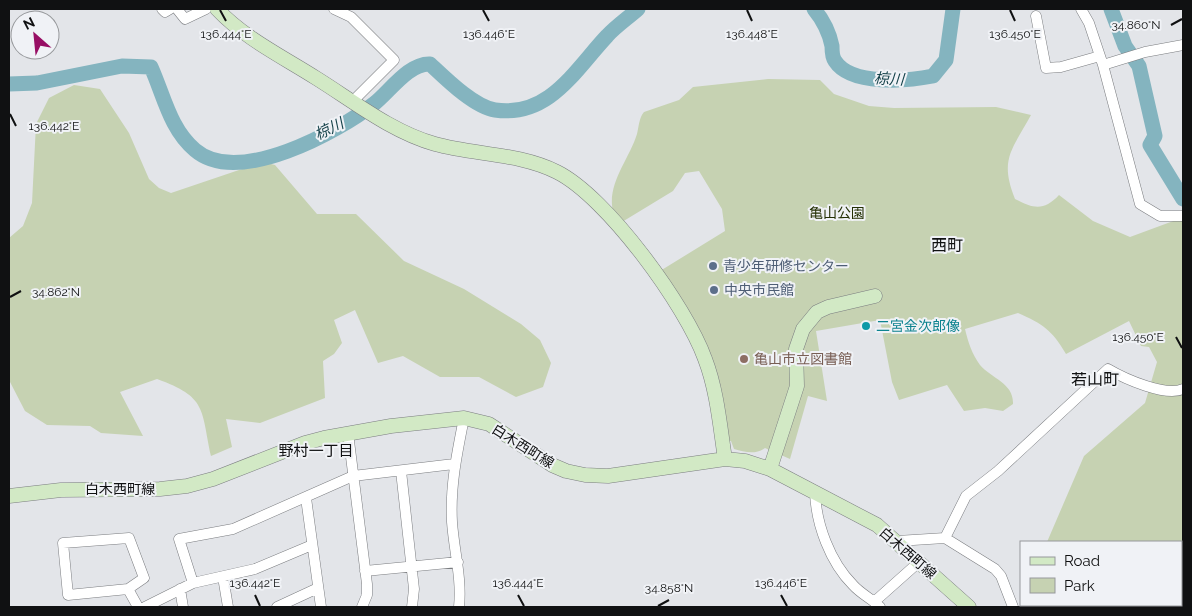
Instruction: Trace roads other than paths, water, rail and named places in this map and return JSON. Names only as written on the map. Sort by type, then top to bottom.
[{"type":"main road","points":[[217,9],[244,32],[405,132],[435,144],[512,157],[544,166],[568,177],[592,197],[657,276],[692,330],[710,373],[725,459]]},
{"type":"main road","points":[[770,468],[797,386],[796,349],[803,329],[817,312],[828,306],[875,296]]},
{"type":"main road","name":"白木西町線","points":[[9,496],[60,490],[160,489],[187,486],[213,479],[305,443],[348,433],[464,418],[489,424],[552,465],[566,471],[585,475],[608,476],[725,459],[745,461],[770,468],[877,525],[969,607]]},
{"type":"street","points":[[162,9],[165,12],[170,9]]},
{"type":"street","points":[[177,9],[185,19],[206,9]]},
{"type":"street","points":[[334,9],[351,17],[394,60],[355,102]]},
{"type":"street","points":[[1081,9],[1089,23],[1102,61],[1140,204],[1160,216],[1183,216]]},
{"type":"street","points":[[1036,16],[1046,68],[1118,59],[1183,45]]},
{"type":"street","points":[[945,538],[966,496],[998,471],[1108,369],[1162,392],[1176,392],[1183,389]]},
{"type":"street","points":[[459,607],[458,562],[452,523],[454,464],[464,418]]},
{"type":"street","points":[[348,433],[366,571],[367,594],[362,607]]},
{"type":"street","points":[[193,583],[179,539],[233,529],[353,476],[454,464]]},
{"type":"street","points":[[401,470],[414,590],[412,607]]},
{"type":"street","points":[[815,492],[816,510],[835,561],[852,584],[877,605],[920,562]]},
{"type":"street","points":[[306,498],[321,607]]},
{"type":"street","points":[[130,538],[144,578],[128,589],[68,595],[63,543],[130,538]]},
{"type":"street","points":[[897,541],[945,538],[995,569],[1001,576],[1013,607]]},
{"type":"street","points":[[145,607],[193,583],[255,569],[312,544]]},
{"type":"street","points":[[366,571],[458,562]]},
{"type":"street","points":[[223,577],[228,607]]},
{"type":"street","points":[[276,607],[318,588]]},
{"type":"street","points":[[128,589],[138,607]]},
{"type":"street","points":[[180,589],[183,607]]},
{"type":"waterway","name":"椋川","points":[[9,84],[37,83],[122,66],[151,67],[168,112],[186,142],[195,150],[214,160],[236,162],[261,159],[287,151],[337,128],[375,103],[407,73],[422,65],[430,64],[469,98],[487,108],[514,111],[531,107],[559,89],[611,32],[638,9]]},
{"type":"waterway","name":"椋川","points":[[814,9],[827,31],[834,59],[843,69],[854,75],[881,80],[933,76],[946,60],[953,9]]},
{"type":"waterway","name":"椋川","points":[[1111,9],[1125,46],[1139,66],[1155,136],[1150,145],[1183,199]]},
{"type":"place","name":"青少年研修センター","points":[[713,266]]},
{"type":"place","name":"中央市民館","points":[[714,290]]},
{"type":"place","name":"二宮金次郎像","points":[[866,326]]},
{"type":"place","name":"亀山市立図書館","points":[[744,359]]},
{"type":"district","name":"西町","points":[[947,245]]},
{"type":"district","name":"若山町","points":[[1095,379]]},
{"type":"district","name":"野村一丁目","points":[[316,451]]},
{"type":"park label","name":"亀山公園","points":[[837,213]]}]
